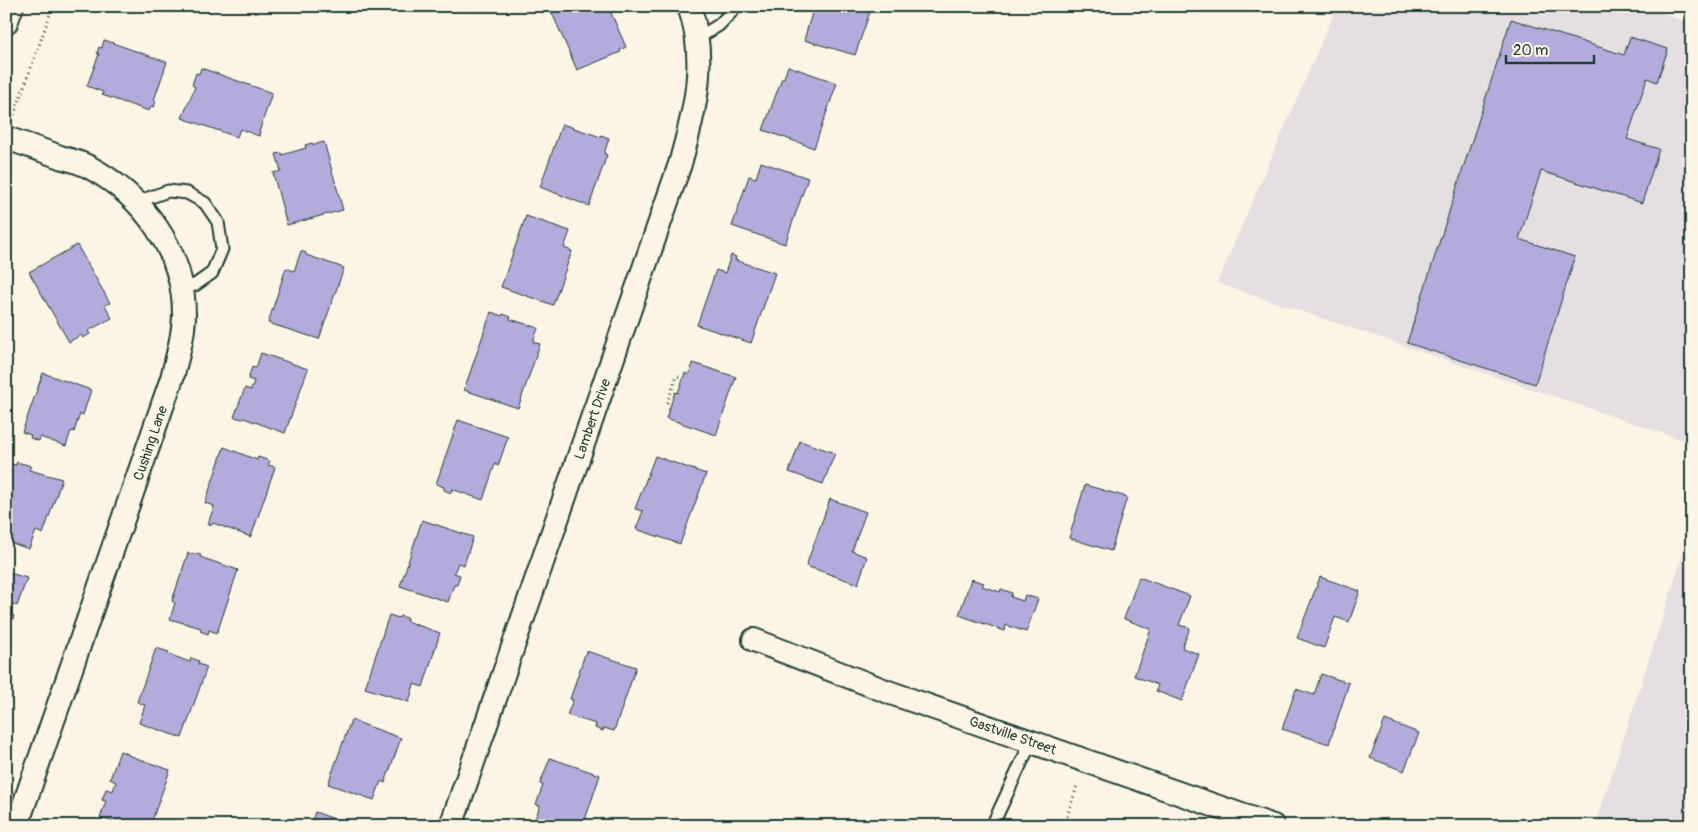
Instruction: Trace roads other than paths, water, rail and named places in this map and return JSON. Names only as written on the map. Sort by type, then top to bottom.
[{"type":"street","points":[[6,23],[12,6]]},
{"type":"street","name":"Lambert Drive","points":[[451,826],[680,164],[698,93],[700,62],[698,38],[689,6]]},
{"type":"street","name":"Cushing Lane","points":[[6,138],[88,166],[112,181],[137,202],[151,218],[165,241],[175,266],[184,313],[182,341],[172,378],[18,826]]},
{"type":"street","name":"Gastville Street","points":[[754,640],[892,693],[1273,826]]},
{"type":"lane","points":[[698,38],[719,25],[737,6]]},
{"type":"lane","points":[[137,202],[168,191],[187,193],[205,203],[218,222],[222,249],[212,272],[195,285],[180,288]]},
{"type":"lane","points":[[992,826],[1031,742]]}]
